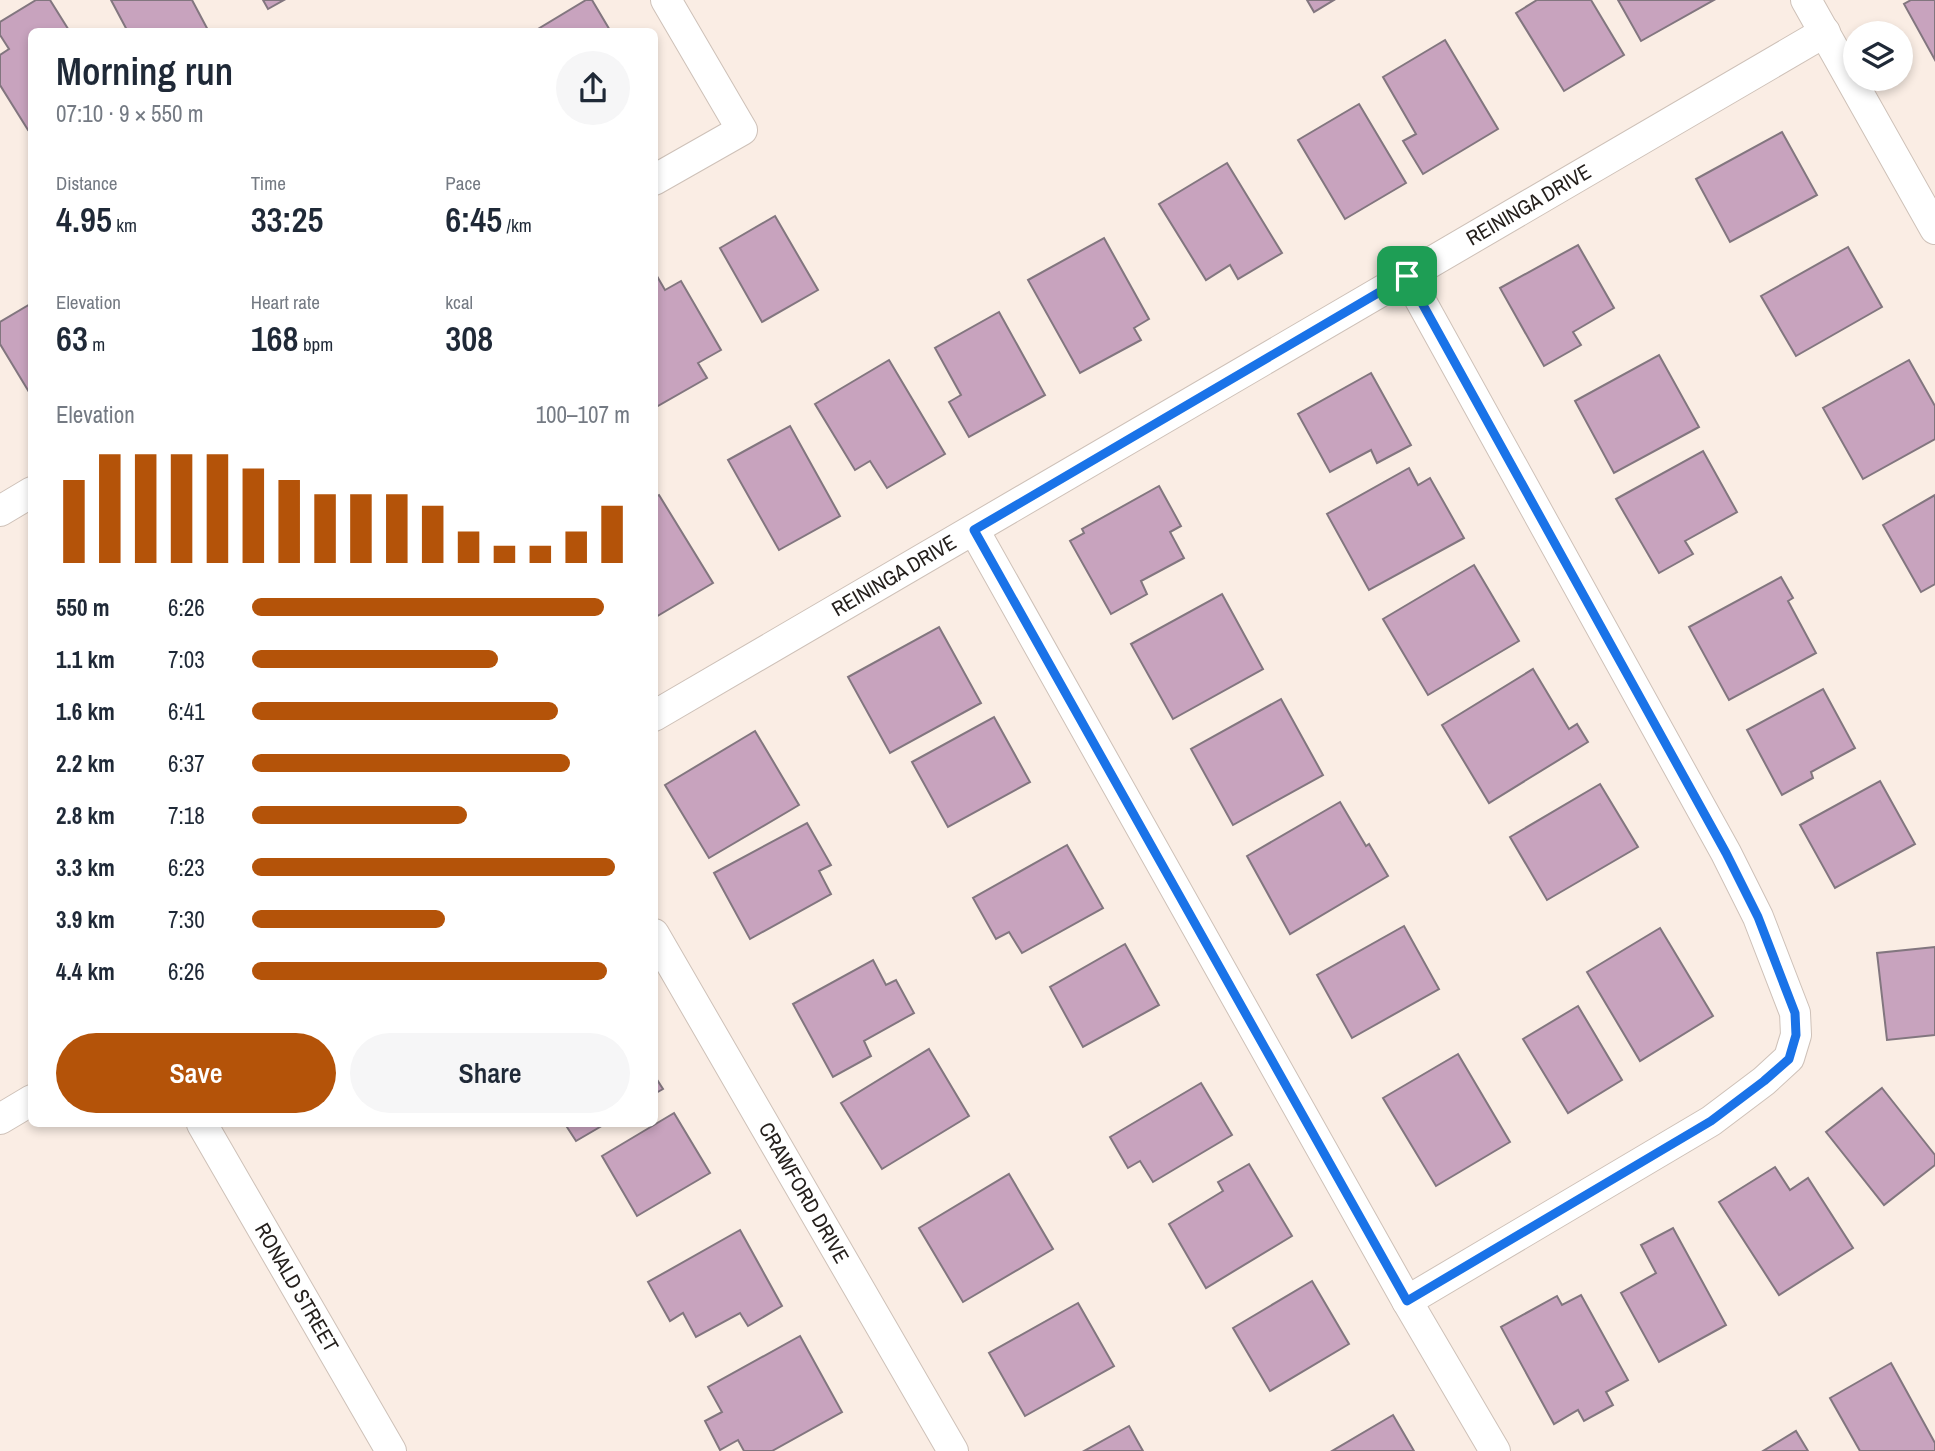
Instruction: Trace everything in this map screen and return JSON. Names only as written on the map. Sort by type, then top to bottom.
[{"type":"street","points":[[658,178],[742,130],[666,0]]},
{"type":"street","points":[[1806,0],[1935,229]]},
{"type":"street","name":"REININGA DRIVE","points":[[658,714],[1825,32]]},
{"type":"street","points":[[1407,276],[1726,853],[1758,917],[1784,984],[1795,1013],[1796,1035],[1789,1059],[1711,1121],[1407,1301]]},
{"type":"street","points":[[0,511],[28,494]]},
{"type":"street","points":[[974,530],[1407,1301],[1495,1451]]},
{"type":"street","name":"CRAWFORD DRIVE","points":[[658,941],[953,1451]]},
{"type":"street","points":[[0,1119],[28,1102]]},
{"type":"street","name":"RONALD STREET","points":[[204,1127],[391,1451]]},
{"type":"building","points":[[36,0],[50,0],[68,28],[28,28],[28,130],[0,85],[0,55],[9,49],[0,35],[0,22]]},
{"type":"building","points":[[111,0],[192,0],[207,28],[126,28]]},
{"type":"building","points":[[263,0],[284,0],[268,9]]},
{"type":"building","points":[[586,0],[592,0],[609,28],[540,28]]},
{"type":"building","points":[[1307,0],[1334,0],[1314,12]]},
{"type":"building","points":[[1537,0],[1591,0],[1624,55],[1564,91],[1516,13]]},
{"type":"building","points":[[1618,0],[1714,0],[1641,41]]},
{"type":"building","points":[[1911,0],[1935,0],[1935,60],[1904,4]]},
{"type":"building","points":[[1445,40],[1498,129],[1423,174],[1403,141],[1416,134],[1383,77]]},
{"type":"building","points":[[1359,104],[1406,183],[1345,219],[1298,140]]},
{"type":"building","points":[[1782,132],[1817,195],[1730,242],[1696,179]]},
{"type":"building","points":[[1227,163],[1282,253],[1238,279],[1230,265],[1206,280],[1159,204]]},
{"type":"building","points":[[775,216],[818,290],[762,322],[720,248]]},
{"type":"building","points":[[1104,238],[1149,319],[1134,328],[1141,340],[1080,373],[1028,280]]},
{"type":"building","points":[[1578,245],[1614,308],[1573,332],[1581,345],[1544,366],[1500,288]]},
{"type":"building","points":[[1848,247],[1882,307],[1796,356],[1761,296]]},
{"type":"building","points":[[658,278],[665,290],[681,281],[721,350],[698,363],[707,378],[658,406]]},
{"type":"building","points":[[28,305],[28,390],[0,344],[0,322]]},
{"type":"building","points":[[999,312],[1045,395],[969,437],[949,402],[961,395],[935,348]]},
{"type":"building","points":[[1659,355],[1699,427],[1614,473],[1575,401]]},
{"type":"building","points":[[889,360],[945,454],[887,488],[870,461],[855,470],[815,404]]},
{"type":"building","points":[[1909,360],[1935,406],[1935,439],[1863,479],[1823,408]]},
{"type":"building","points":[[1371,373],[1411,445],[1377,463],[1371,450],[1330,472],[1298,414]]},
{"type":"building","points":[[790,426],[840,516],[779,550],[728,460]]},
{"type":"building","points":[[1703,451],[1737,512],[1685,541],[1693,554],[1659,573],[1616,499]]},
{"type":"building","points":[[1409,468],[1418,485],[1430,478],[1464,538],[1369,590],[1327,514]]},
{"type":"building","points":[[1159,486],[1181,526],[1170,532],[1184,558],[1141,581],[1147,594],[1111,614],[1070,541],[1084,533],[1082,529]]},
{"type":"building","points":[[1935,495],[1935,584],[1921,592],[1883,525]]},
{"type":"building","points":[[658,496],[713,583],[658,616]]},
{"type":"building","points":[[1474,565],[1519,641],[1428,695],[1383,619]]},
{"type":"building","points":[[1781,577],[1793,598],[1788,601],[1816,653],[1729,700],[1689,627]]},
{"type":"building","points":[[1222,594],[1263,669],[1173,719],[1131,644]]},
{"type":"building","points":[[939,627],[981,703],[890,753],[848,677]]},
{"type":"building","points":[[1533,669],[1569,729],[1577,724],[1588,742],[1489,803],[1442,725]]},
{"type":"building","points":[[1823,689],[1855,748],[1811,772],[1813,778],[1782,795],[1747,730]]},
{"type":"building","points":[[1281,699],[1323,775],[1233,825],[1191,749]]},
{"type":"building","points":[[994,717],[1030,782],[948,827],[912,762]]},
{"type":"building","points":[[755,731],[799,805],[709,858],[665,785]]},
{"type":"building","points":[[1880,781],[1915,844],[1835,888],[1800,825]]},
{"type":"building","points":[[1600,784],[1638,847],[1547,900],[1510,837]]},
{"type":"building","points":[[1340,802],[1366,846],[1369,844],[1388,876],[1290,934],[1247,856]]},
{"type":"building","points":[[807,823],[831,865],[819,871],[831,894],[750,939],[714,873]]},
{"type":"building","points":[[1067,845],[1103,908],[1022,953],[1009,932],[996,939],[973,898]]},
{"type":"building","points":[[1404,926],[1439,989],[1352,1038],[1317,975]]},
{"type":"building","points":[[1660,928],[1713,1016],[1640,1061],[1587,972]]},
{"type":"building","points":[[1125,944],[1159,1005],[1083,1047],[1050,987]]},
{"type":"building","points":[[1935,947],[1935,1035],[1887,1040],[1877,953]]},
{"type":"building","points":[[873,960],[886,985],[896,980],[914,1013],[864,1041],[871,1056],[833,1077],[793,1004]]},
{"type":"building","points":[[1578,1006],[1622,1080],[1568,1113],[1523,1039]]},
{"type":"building","points":[[929,1049],[969,1116],[882,1169],[841,1103]]},
{"type":"building","points":[[1458,1054],[1510,1142],[1436,1186],[1383,1098]]},
{"type":"building","points":[[1201,1083],[1232,1135],[1153,1182],[1140,1161],[1128,1168],[1110,1137]]},
{"type":"building","points":[[1882,1088],[1935,1155],[1935,1165],[1884,1205],[1826,1132]]},
{"type":"building","points":[[674,1113],[710,1173],[637,1216],[602,1156],[651,1127],[658,1127],[658,1123]]},
{"type":"building","points":[[567,1127],[600,1127],[576,1141]]},
{"type":"building","points":[[1249,1164],[1292,1236],[1206,1288],[1169,1224],[1223,1191],[1218,1182]]},
{"type":"building","points":[[1775,1167],[1790,1190],[1808,1178],[1853,1248],[1779,1295],[1719,1202]]},
{"type":"building","points":[[1009,1174],[1053,1249],[963,1302],[919,1228]]},
{"type":"building","points":[[1673,1228],[1726,1325],[1659,1362],[1621,1293],[1656,1273],[1641,1245]]},
{"type":"building","points":[[740,1230],[782,1306],[748,1326],[740,1313],[696,1337],[683,1313],[670,1321],[648,1282]]},
{"type":"building","points":[[1312,1281],[1349,1344],[1270,1391],[1233,1328]]},
{"type":"building","points":[[1581,1295],[1628,1380],[1606,1392],[1613,1405],[1584,1421],[1578,1410],[1554,1424],[1501,1327],[1557,1296],[1562,1305]]},
{"type":"building","points":[[1078,1303],[1114,1366],[1025,1416],[989,1353]]},
{"type":"building","points":[[800,1336],[842,1412],[772,1451],[744,1451],[738,1440],[720,1450],[705,1421],[722,1412],[708,1387]]},
{"type":"building","points":[[1891,1363],[1935,1443],[1935,1451],[1860,1451],[1830,1398]]},
{"type":"building","points":[[1393,1415],[1414,1451],[1332,1451]]},
{"type":"building","points":[[1129,1426],[1143,1451],[1084,1451]]},
{"type":"building","points":[[1796,1431],[1808,1451],[1763,1451]]},
{"type":"route","points":[[1407,276],[1726,853],[1758,917],[1784,984],[1795,1013],[1796,1035],[1789,1059],[1711,1121],[1407,1301],[974,530],[1407,276]]}]
